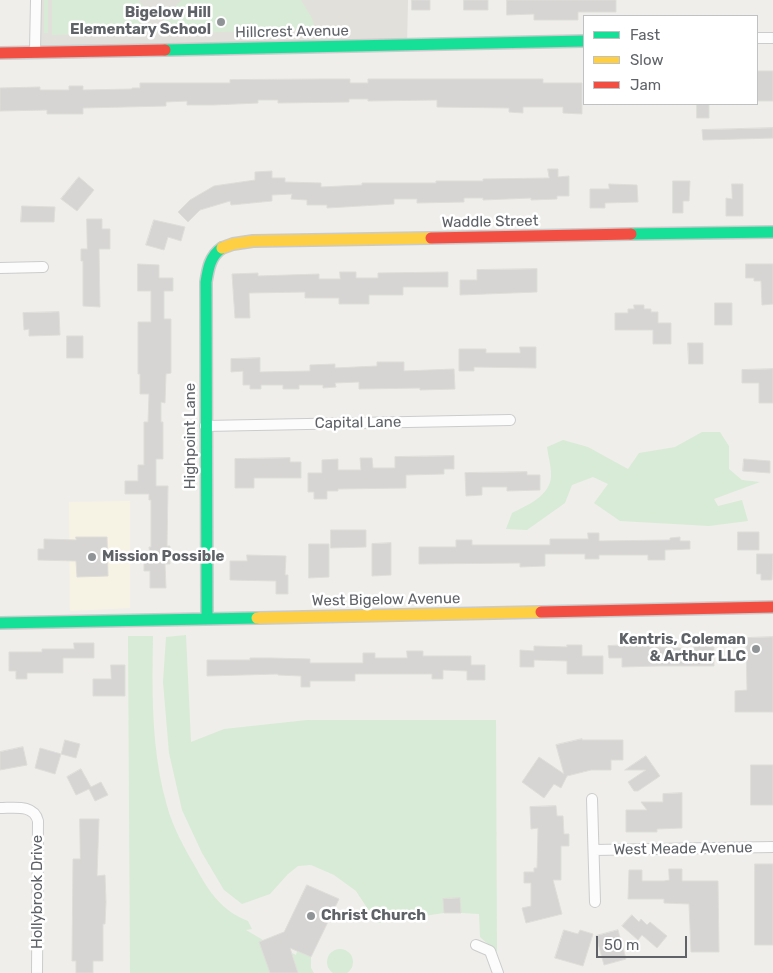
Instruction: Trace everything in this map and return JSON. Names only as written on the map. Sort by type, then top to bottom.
[{"type":"street","points":[[35,51],[36,0]]},
{"type":"street","points":[[758,38],[773,38]]},
{"type":"street","name":"Hillcrest Avenue","points":[[0,53],[583,41]]},
{"type":"street","name":"Waddle Street","points":[[212,256],[218,249],[226,245],[253,241],[773,232]]},
{"type":"street","name":"Highpoint Lane","points":[[207,618],[206,282],[208,264],[212,256]]},
{"type":"street","points":[[0,268],[43,268]]},
{"type":"street","name":"Capital Lane","points":[[206,426],[510,420]]},
{"type":"street","name":"West Bigelow Avenue","points":[[0,623],[773,607]]},
{"type":"street","name":"West Meade Avenue","points":[[592,799],[595,902]]},
{"type":"street","name":"Hollybrook Drive","points":[[0,808],[28,809],[34,812],[38,821],[37,973]]},
{"type":"street","name":"West Meade Avenue","points":[[594,850],[773,847]]},
{"type":"street","points":[[476,944],[490,951],[498,973]]},
{"type":"shaded area","name":"Bigelow Hill Elementary School","points":[[36,0],[408,0],[407,44],[35,51]]},
{"type":"shaded area","points":[[130,501],[130,608],[70,611],[69,502]]},
{"type":"green space","points":[[44,0],[48,0],[48,33],[44,33]]},
{"type":"green space","points":[[52,0],[138,0],[148,11],[134,33],[52,35]]},
{"type":"green space","points":[[182,0],[301,0],[312,18],[315,29],[161,34],[157,32],[164,19]]},
{"type":"green space","points":[[702,432],[720,432],[729,446],[729,469],[742,480],[760,482],[714,499],[718,506],[742,500],[748,521],[709,526],[620,521],[594,503],[608,484],[593,477],[572,485],[565,503],[527,530],[506,529],[512,513],[538,498],[548,488],[551,474],[547,447],[563,440],[588,447],[628,469],[639,453],[675,447]]},
{"type":"green space","points":[[186,635],[191,742],[224,729],[307,720],[496,720],[497,952],[480,937],[479,914],[461,913],[460,898],[444,899],[444,913],[377,923],[356,891],[334,875],[311,865],[298,866],[270,894],[242,904],[224,890],[202,853],[182,810],[169,753],[163,682],[166,637]]},
{"type":"green space","points":[[128,636],[153,636],[155,743],[162,785],[173,822],[211,893],[231,912],[248,921],[252,929],[246,930],[263,940],[259,942],[270,973],[130,973]]},
{"type":"green space","points":[[335,950],[345,950],[352,957],[352,967],[345,974],[335,974],[328,967],[328,957]]},
{"type":"green space","points":[[297,951],[311,957],[311,968],[314,973],[298,973],[292,953],[296,955]]},
{"type":"building","points":[[412,0],[430,0],[430,10],[412,10]]},
{"type":"building","points":[[464,0],[488,0],[488,10],[464,10]]},
{"type":"building","points":[[507,0],[616,0],[616,12],[578,12],[578,20],[534,20],[534,14],[507,15]]},
{"type":"building","points":[[758,71],[773,71],[773,101],[758,101]]},
{"type":"building","points":[[350,79],[350,83],[368,83],[368,79],[543,79],[543,83],[582,83],[582,114],[563,113],[563,107],[523,107],[523,113],[509,112],[509,108],[437,107],[437,100],[368,101],[368,99],[349,99],[349,102],[278,103],[278,100],[258,100],[258,103],[213,105],[187,105],[187,101],[166,102],[166,106],[83,108],[83,114],[47,114],[47,110],[0,111],[0,88],[40,87],[40,90],[69,90],[69,86],[83,86],[83,90],[132,89],[140,88],[140,83],[230,83],[230,80]]},
{"type":"building","points":[[697,105],[709,105],[709,118],[697,118]]},
{"type":"building","points":[[773,128],[773,138],[703,140],[702,130]]},
{"type":"building","points":[[548,169],[558,169],[558,177],[569,176],[569,196],[557,196],[557,199],[531,200],[531,198],[483,200],[483,198],[464,198],[464,202],[417,203],[417,199],[394,199],[394,204],[327,208],[327,205],[307,205],[307,200],[291,199],[292,194],[272,195],[272,201],[231,205],[230,201],[200,210],[188,222],[178,212],[190,200],[214,186],[255,180],[255,172],[272,171],[272,178],[285,178],[285,182],[321,183],[321,187],[362,185],[362,183],[436,183],[436,181],[549,178]]},
{"type":"building","points":[[79,177],[94,190],[77,211],[61,199]]},
{"type":"building","points":[[673,181],[690,181],[689,201],[683,201],[683,213],[673,213]]},
{"type":"building","points":[[609,184],[637,185],[638,202],[605,203],[605,208],[590,208],[590,189],[609,189]]},
{"type":"building","points":[[732,184],[743,184],[743,216],[726,216],[726,198],[732,199]]},
{"type":"building","points":[[22,206],[55,207],[54,222],[21,222]]},
{"type":"building","points":[[87,219],[102,219],[102,229],[110,229],[110,249],[99,249],[100,307],[83,306],[83,261],[81,261],[81,249],[87,249]]},
{"type":"building","points":[[154,220],[185,227],[181,241],[168,237],[164,250],[146,245]]},
{"type":"building","points":[[138,264],[159,265],[159,278],[173,278],[173,291],[164,291],[164,319],[171,319],[171,373],[166,374],[165,403],[161,402],[163,459],[156,459],[156,486],[168,486],[167,546],[170,546],[170,564],[165,564],[166,588],[150,588],[150,571],[144,571],[144,556],[150,556],[149,547],[151,547],[151,500],[149,500],[149,494],[125,494],[125,481],[138,481],[138,465],[144,465],[144,422],[148,422],[149,394],[140,394],[140,374],[138,374],[138,322],[151,322],[151,291],[138,291]]},
{"type":"building","points":[[746,264],[773,264],[773,304],[762,305],[761,281],[754,281],[754,278],[746,278]]},
{"type":"building","points":[[537,269],[537,292],[460,295],[460,280],[477,280],[477,270]]},
{"type":"building","points":[[340,272],[356,272],[356,278],[378,278],[378,273],[448,272],[448,287],[403,287],[403,295],[369,295],[369,304],[339,304],[339,298],[305,298],[305,292],[249,293],[250,318],[235,318],[232,274],[258,273],[258,276],[319,274],[319,279],[340,279]]},
{"type":"building","points":[[715,303],[732,303],[732,325],[715,325]]},
{"type":"building","points":[[634,305],[644,305],[644,309],[658,312],[658,323],[671,323],[671,344],[653,344],[653,330],[615,330],[615,313],[628,313],[628,309],[634,309]]},
{"type":"building","points":[[59,312],[60,335],[29,336],[29,329],[24,330],[23,313]]},
{"type":"building","points":[[67,336],[83,336],[83,358],[67,358]]},
{"type":"building","points":[[688,343],[703,343],[703,364],[689,364]]},
{"type":"building","points":[[520,347],[536,347],[536,368],[474,367],[474,371],[459,371],[459,349],[486,349],[486,353],[520,353]]},
{"type":"building","points":[[260,358],[260,372],[310,371],[310,365],[335,364],[335,368],[377,366],[377,362],[404,362],[404,371],[454,369],[455,389],[359,389],[359,382],[335,383],[336,387],[323,388],[323,385],[299,385],[299,389],[283,389],[283,385],[261,385],[261,389],[250,389],[250,385],[243,385],[243,371],[231,372],[231,359]]},
{"type":"building","points":[[773,369],[773,403],[759,403],[759,383],[742,383],[742,370]]},
{"type":"building","points":[[454,456],[454,469],[444,469],[444,474],[406,475],[406,488],[338,489],[338,491],[327,491],[327,499],[314,499],[314,492],[308,492],[308,473],[322,473],[322,460],[338,459],[338,470],[361,470],[360,458],[372,458],[373,468],[395,468],[395,457]]},
{"type":"building","points":[[290,458],[290,462],[301,462],[301,478],[254,478],[254,488],[235,488],[235,459]]},
{"type":"building","points":[[744,459],[770,461],[770,473],[743,471]]},
{"type":"building","points":[[527,472],[527,475],[540,475],[540,490],[507,491],[507,487],[482,487],[482,495],[466,496],[465,473]]},
{"type":"building","points":[[331,530],[366,530],[366,547],[331,548]]},
{"type":"building","points":[[738,532],[759,532],[759,550],[738,550]]},
{"type":"building","points":[[588,533],[599,533],[599,541],[670,540],[670,538],[680,537],[680,541],[690,541],[690,549],[665,550],[665,560],[648,560],[648,555],[599,555],[599,559],[585,559],[585,554],[545,554],[545,566],[520,567],[520,563],[419,564],[419,547],[456,547],[456,540],[472,540],[472,545],[550,545],[550,539],[588,539]]},
{"type":"building","name":"Mission Possible","points":[[76,537],[107,537],[108,576],[77,577],[76,561],[38,560],[38,549],[44,549],[44,539],[76,540]]},
{"type":"building","points":[[391,543],[391,575],[372,576],[372,544]]},
{"type":"building","points":[[309,544],[329,544],[329,577],[309,578]]},
{"type":"building","points":[[757,554],[773,554],[772,580],[761,580],[761,574],[757,574]]},
{"type":"building","points":[[247,555],[286,556],[285,575],[288,575],[288,594],[276,594],[276,581],[230,580],[230,561],[247,561]]},
{"type":"building","points":[[773,637],[773,712],[735,712],[735,691],[747,690],[746,638]]},
{"type":"building","points":[[74,643],[94,643],[94,658],[63,658],[63,673],[27,673],[27,679],[16,679],[16,671],[9,671],[9,652],[42,652],[42,649],[74,649]]},
{"type":"building","points":[[649,644],[649,647],[694,649],[694,646],[714,647],[714,666],[622,667],[622,658],[609,658],[608,646]]},
{"type":"building","points":[[567,645],[582,645],[582,656],[603,656],[603,674],[567,674],[567,661],[534,660],[534,667],[520,667],[520,650],[534,651],[534,646],[567,647]]},
{"type":"building","points":[[407,651],[423,651],[423,656],[471,656],[471,665],[485,665],[485,680],[467,680],[467,671],[443,670],[443,679],[432,679],[432,674],[355,674],[355,681],[310,681],[310,687],[301,687],[301,676],[278,674],[207,676],[207,660],[271,658],[310,659],[310,663],[363,663],[363,653],[375,653],[375,658],[407,658]]},
{"type":"building","points":[[111,665],[125,665],[125,696],[93,696],[93,679],[111,679]]},
{"type":"building","points":[[582,739],[623,740],[623,760],[611,760],[611,770],[591,770],[567,776],[561,788],[554,784],[544,798],[522,782],[539,757],[564,774],[556,745]]},
{"type":"building","points":[[65,740],[80,744],[76,758],[61,754]]},
{"type":"building","points":[[23,747],[27,765],[0,770],[0,752]]},
{"type":"building","points":[[40,748],[61,754],[55,774],[35,768]]},
{"type":"building","points":[[646,756],[660,776],[638,791],[634,791],[628,782],[646,770],[625,770]]},
{"type":"building","points":[[751,765],[773,765],[773,805],[751,805]]},
{"type":"building","points":[[81,769],[91,787],[101,782],[108,795],[95,801],[89,789],[76,795],[67,777]]},
{"type":"building","points":[[682,793],[682,828],[657,829],[657,832],[626,832],[626,810],[647,810],[641,802],[663,802],[663,794]]},
{"type":"building","points":[[556,806],[557,816],[563,816],[564,834],[569,834],[569,846],[561,846],[561,880],[553,880],[562,914],[526,923],[522,908],[531,906],[531,883],[524,883],[524,872],[534,872],[534,868],[537,868],[538,828],[531,829],[530,807]]},
{"type":"building","points":[[80,819],[99,819],[97,876],[105,875],[106,902],[105,924],[103,924],[103,961],[93,961],[93,973],[76,973],[76,961],[72,961],[73,859],[80,859]]},
{"type":"building","points":[[755,864],[773,864],[773,945],[755,945]]},
{"type":"building","points":[[669,869],[682,869],[682,881],[718,881],[719,952],[691,952],[689,904],[664,903],[664,899],[628,899],[629,870],[642,870],[642,881],[664,881],[669,880]]},
{"type":"building","name":"Christ Church","points":[[307,885],[339,899],[311,957],[290,948],[298,973],[270,973],[259,942],[284,932]]},
{"type":"building","points":[[460,898],[461,913],[444,913],[443,899]]},
{"type":"building","points":[[632,915],[639,922],[641,919],[647,925],[650,922],[667,936],[657,948],[642,935],[638,940],[622,926]]},
{"type":"building","points":[[564,930],[578,934],[580,930],[593,934],[583,966],[555,958]]},
{"type":"building","points":[[618,930],[626,959],[604,965],[596,936]]},
{"type":"traffic: fast","points":[[165,50],[583,41]]},
{"type":"traffic: fast","points":[[631,234],[773,232]]},
{"type":"traffic: fast","points":[[207,618],[206,282],[212,259],[222,248]]},
{"type":"traffic: fast","points":[[0,623],[257,618]]},
{"type":"traffic: slow","points":[[222,248],[253,241],[431,238]]},
{"type":"traffic: slow","points":[[257,618],[541,612]]},
{"type":"traffic: jam","points":[[0,53],[165,50]]},
{"type":"traffic: jam","points":[[431,238],[631,234]]},
{"type":"traffic: jam","points":[[541,612],[773,607]]},
{"type":"place","name":"Bigelow Hill Elementary School","points":[[221,22]]},
{"type":"place","name":"Mission Possible","points":[[92,557]]},
{"type":"place","name":"Kentris, Coleman & Arthur LLC","points":[[756,649]]},
{"type":"place","name":"Christ Church","points":[[311,916]]}]
